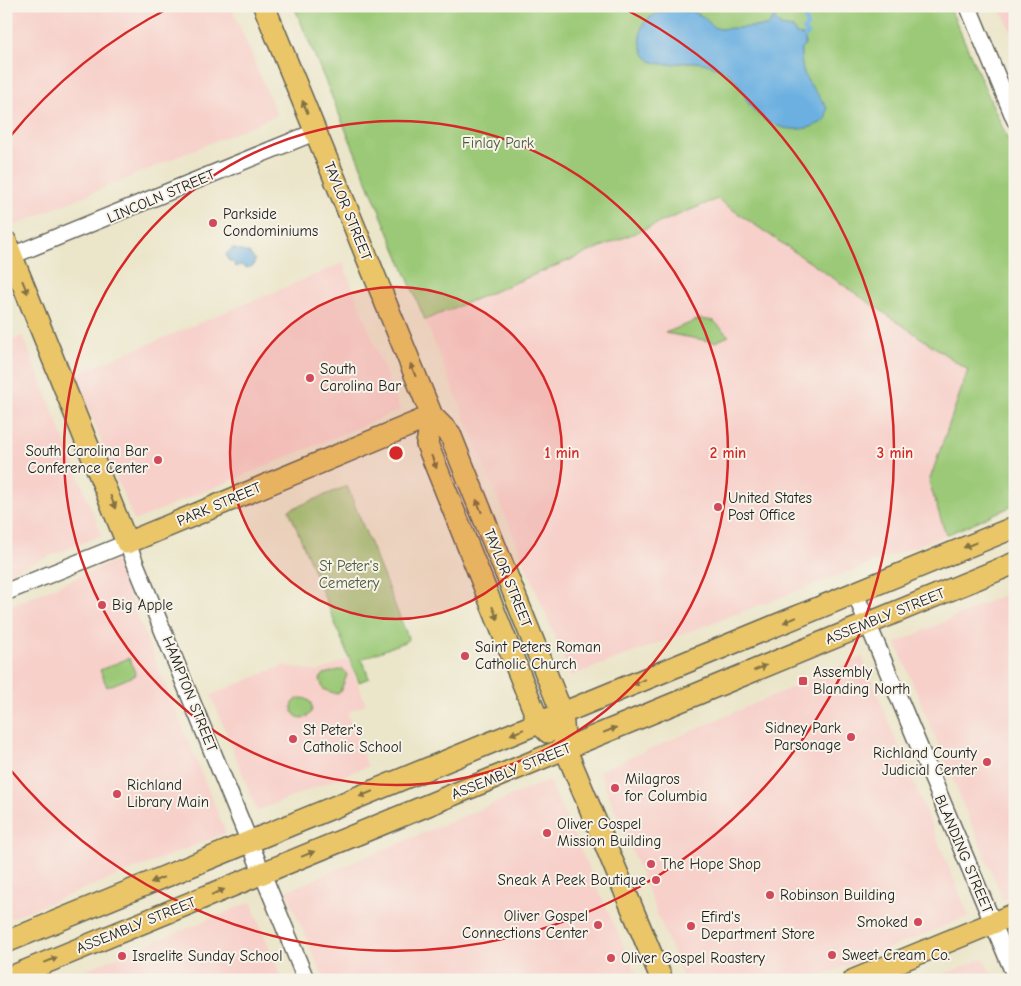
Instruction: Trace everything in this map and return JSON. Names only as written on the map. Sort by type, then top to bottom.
[{"type":"main road","name":"TAYLOR STREET","points":[[264,6],[432,416],[450,434],[562,713],[565,748],[662,980]]},
{"type":"main road","name":"HAMPTON STREET","points":[[8,252],[128,542]]},
{"type":"main road","name":"TAYLOR STREET","points":[[432,416],[427,444],[539,723],[565,748]]},
{"type":"main road","name":"PARK STREET","points":[[128,542],[432,416]]},
{"type":"main road","points":[[6,942],[1015,527]]},
{"type":"main road","name":"ASSEMBLY STREET","points":[[6,979],[1015,563]]},
{"type":"main road","points":[[883,980],[1001,927],[1015,914]]},
{"type":"main road","points":[[854,980],[1001,927]]},
{"type":"street","points":[[968,6],[1015,120]]},
{"type":"street","name":"LINCOLN STREET","points":[[8,252],[315,132]]},
{"type":"street","name":"PARK STREET","points":[[6,592],[128,542]]},
{"type":"street","name":"HAMPTON STREET","points":[[128,542],[306,980]]},
{"type":"street","name":"BLANDING STREET","points":[[856,593],[1001,927],[1015,976]]},
{"type":"shaded area","points":[[6,6],[231,6],[277,115],[13,226],[6,210]]},
{"type":"shaded area","points":[[999,6],[1015,6],[1015,40]]},
{"type":"shaded area","points":[[717,199],[968,370],[929,482],[946,535],[571,676],[425,320]]},
{"type":"shaded area","points":[[343,263],[400,410],[134,521],[74,375]]},
{"type":"shaded area","points":[[23,336],[102,535],[6,574],[6,342]]},
{"type":"shaded area","points":[[115,561],[226,833],[6,920],[6,608]]},
{"type":"shaded area","name":"Richland County Judicial Center","points":[[1015,590],[1015,896],[1003,900],[896,643]]},
{"type":"shaded area","points":[[862,657],[969,916],[811,980],[684,980],[599,771]]},
{"type":"shaded area","name":"St Peter's Catholic School","points":[[348,659],[366,704],[347,713],[368,766],[257,811],[211,695],[284,665],[317,672]]},
{"type":"shaded area","points":[[549,780],[639,980],[324,980],[286,891]]},
{"type":"shaded area","points":[[251,902],[282,980],[61,980]]},
{"type":"shaded area","points":[[984,958],[993,980],[930,980]]},
{"type":"green space","name":"Finlay Park","points":[[294,6],[949,6],[1015,156],[1015,505],[946,535],[929,482],[968,370],[717,199],[425,320]]},
{"type":"green space","points":[[700,319],[714,321],[729,336],[715,342],[665,333]]},
{"type":"green space","name":"St Peter's Cemetery","points":[[347,486],[409,640],[362,659],[369,678],[359,682],[289,510]]},
{"type":"green space","points":[[129,658],[136,675],[107,687],[100,670]]},
{"type":"green space","points":[[343,669],[347,675],[340,692],[336,694],[323,689],[320,679],[324,674]]},
{"type":"green space","points":[[298,698],[306,698],[312,704],[312,712],[306,718],[298,718],[292,712],[292,704]]},
{"type":"water","points":[[672,10],[695,13],[704,18],[713,27],[720,29],[768,26],[774,17],[780,26],[793,28],[795,33],[805,37],[805,45],[801,49],[803,68],[808,81],[827,108],[826,119],[806,128],[785,128],[775,125],[756,113],[735,80],[721,69],[711,65],[692,62],[661,64],[648,59],[641,44],[642,27],[654,15]]},
{"type":"water","points":[[232,248],[249,253],[255,260],[253,266],[247,268],[241,265],[236,267],[234,263],[228,260],[226,254]]},
{"type":"waterway","points":[[803,6],[807,25],[804,30],[808,34],[805,37]]},
{"type":"place","name":"Parkside Condominiums","points":[[213,223]]},
{"type":"place","name":"South Carolina Bar","points":[[310,378]]},
{"type":"place","name":"South Carolina Bar Conference Center","points":[[158,460]]},
{"type":"place","name":"United States Post Office","points":[[718,507]]},
{"type":"place","name":"Big Apple","points":[[102,605]]},
{"type":"place","name":"Saint Peters Roman Catholic Church","points":[[465,656]]},
{"type":"place","name":"Assembly Blanding North","points":[[803,681]]},
{"type":"place","name":"Sidney Park Parsonage","points":[[851,737]]},
{"type":"place","name":"St Peter's Catholic School","points":[[293,739]]},
{"type":"place","name":"Richland County Judicial Center","points":[[987,762]]},
{"type":"place","name":"Milagros for Columbia","points":[[615,788]]},
{"type":"place","name":"Richland Library Main","points":[[117,794]]},
{"type":"place","name":"Oliver Gospel Mission Building","points":[[547,833]]},
{"type":"place","name":"The Hope Shop","points":[[651,864]]},
{"type":"place","name":"Sneak A Peek Boutique","points":[[656,880]]},
{"type":"place","name":"Robinson Building","points":[[770,895]]},
{"type":"place","name":"Smoked","points":[[918,922]]},
{"type":"place","name":"Oliver Gospel Connections Center","points":[[598,925]]},
{"type":"place","name":"Efird's Department Store","points":[[691,926]]},
{"type":"place","name":"Sweet Cream Co.","points":[[832,955]]},
{"type":"place","name":"Israelite Sunday School","points":[[122,956]]},
{"type":"place","name":"Oliver Gospel Roastery","points":[[611,958]]}]
